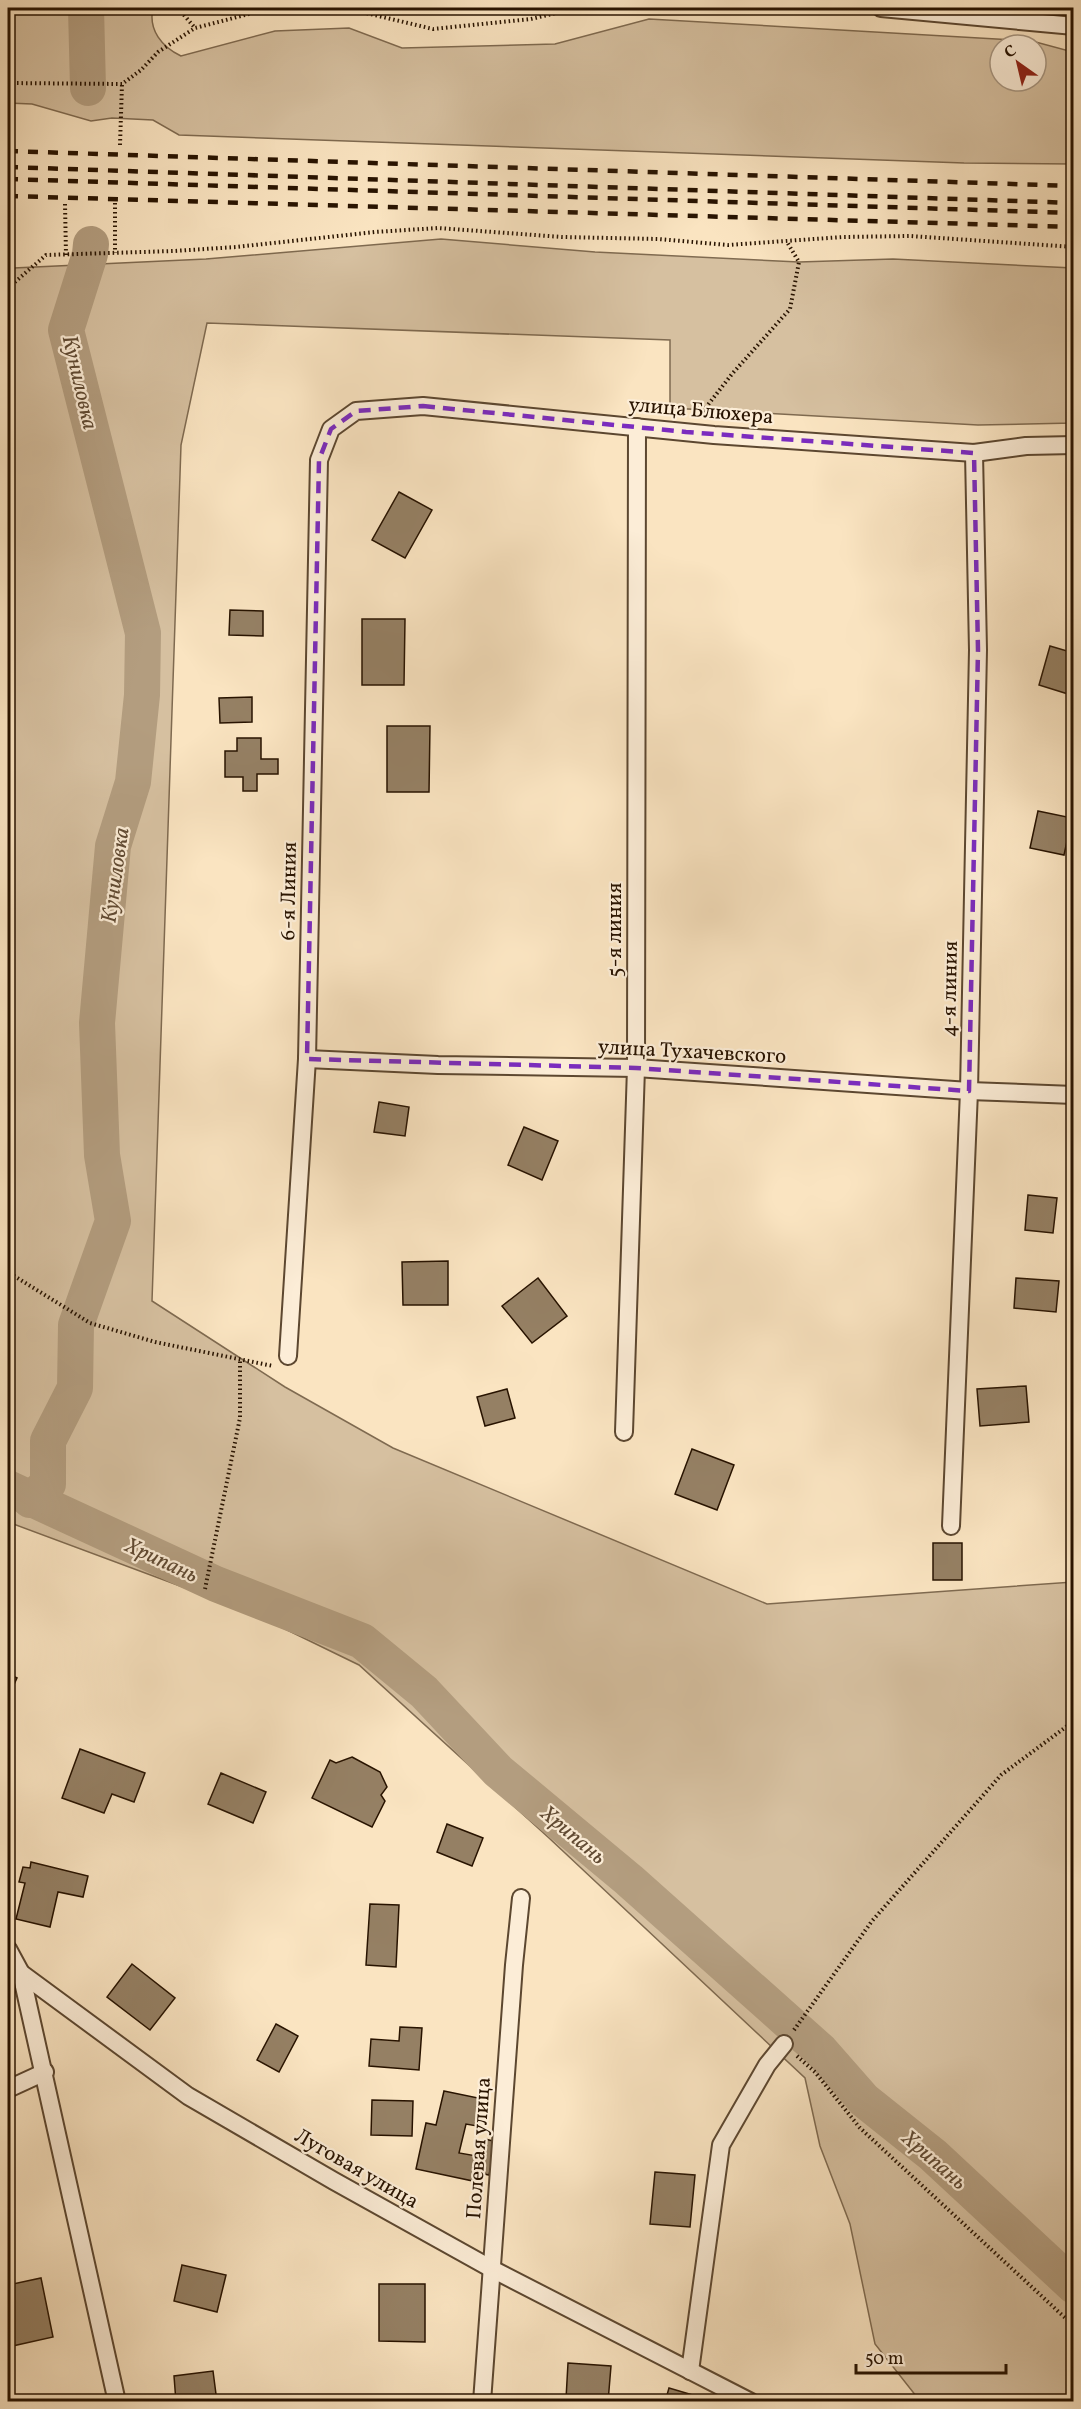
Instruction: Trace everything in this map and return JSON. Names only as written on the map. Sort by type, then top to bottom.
[{"type":"street","points":[[881,8],[1018,13],[1074,26]]},
{"type":"street","name":"улица Блюхера","points":[[332,429],[356,411],[423,406],[686,432],[975,453],[1026,446],[1074,445]]},
{"type":"street","name":"5-я линия","points":[[624,1432],[636,1068],[637,427]]},
{"type":"street","name":"6-я Линия","points":[[288,1356],[307,1059],[319,460],[332,429]]},
{"type":"street","name":"4-я линия","points":[[951,1526],[969,1091],[978,651],[975,453]]},
{"type":"street","name":"улица Тухачевского","points":[[307,1059],[438,1065],[636,1068],[969,1091],[1074,1095]]},
{"type":"street","name":"Полевая улица","points":[[482,2402],[514,1965],[521,1898]]},
{"type":"street","points":[[8,1949],[21,1972],[117,2402]]},
{"type":"street","name":"Луговая улица","points":[[21,1972],[188,2096],[492,2269],[751,2402]]},
{"type":"street","points":[[690,2371],[721,2145],[767,2065],[784,2043]]},
{"type":"street","points":[[8,2089],[45,2072]]},
{"type":"path","points":[[178,8],[195,28]]},
{"type":"path","points":[[8,83],[122,84],[141,70],[158,52],[195,28],[262,8],[272,8]]},
{"type":"path","points":[[345,8],[434,29],[531,19],[577,8]]},
{"type":"path","points":[[120,145],[122,84]]},
{"type":"path","points":[[115,203],[115,253]]},
{"type":"path","points":[[65,204],[66,255]]},
{"type":"path","points":[[8,288],[46,255],[236,247],[375,232],[438,228],[562,237],[658,239],[728,245],[843,237],[910,236],[1074,248]]},
{"type":"path","points":[[686,432],[732,374],[790,309],[799,262],[787,242]]},
{"type":"path","points":[[8,1269],[11,1274],[90,1323],[155,1342],[276,1367],[288,1356]]},
{"type":"path","points":[[205,1589],[240,1418],[240,1360]]},
{"type":"path","points":[[1074,1721],[1001,1775],[872,1921],[784,2043],[815,2072],[860,2128],[1074,2326]]},
{"type":"highlighted area","points":[[423,406],[686,432],[974,453],[978,650],[969,1091],[636,1068],[307,1059],[319,460],[331,429],[356,411]]},
{"type":"shaded area","points":[[8,8],[153,8],[153,24],[158,37],[168,48],[181,56],[275,31],[349,28],[402,48],[555,44],[649,19],[988,38],[988,93],[1048,93],[1048,45],[1073,52],[1073,164],[964,163],[179,135],[153,120],[112,118],[91,121],[32,104],[8,103]]},
{"type":"shaded area","points":[[441,239],[595,252],[799,262],[893,259],[1073,268],[1073,423],[978,425],[670,408],[670,340],[207,323],[181,445],[152,1301],[285,1387],[393,1448],[767,1604],[1073,1582],[1073,2401],[920,2401],[875,2344],[850,2224],[820,2146],[805,2078],[549,1838],[359,1665],[250,1612],[8,1522],[8,332],[14,268],[206,259]]},
{"type":"building","points":[[399,492],[432,510],[405,558],[372,540]]},
{"type":"building","points":[[230,610],[263,611],[263,636],[229,635]]},
{"type":"building","points":[[362,619],[405,619],[404,685],[362,685]]},
{"type":"building","points":[[1050,646],[1074,653],[1074,678],[1068,694],[1039,685]]},
{"type":"building","points":[[252,697],[252,722],[220,723],[219,698]]},
{"type":"building","points":[[387,726],[430,726],[429,792],[387,792]]},
{"type":"building","points":[[237,738],[261,738],[261,759],[278,759],[278,774],[257,774],[257,791],[243,791],[243,777],[225,777],[225,751],[237,751]]},
{"type":"building","points":[[1038,811],[1072,818],[1064,855],[1030,848]]},
{"type":"building","points":[[379,1102],[409,1107],[405,1136],[374,1132]]},
{"type":"building","points":[[524,1127],[558,1141],[542,1180],[508,1165]]},
{"type":"building","points":[[1028,1195],[1057,1198],[1053,1233],[1025,1230]]},
{"type":"building","points":[[448,1261],[448,1305],[403,1305],[402,1262]]},
{"type":"building","points":[[538,1278],[567,1316],[532,1343],[502,1306]]},
{"type":"building","points":[[1016,1278],[1059,1281],[1056,1312],[1014,1308]]},
{"type":"building","points":[[1026,1386],[1029,1422],[980,1426],[977,1389]]},
{"type":"building","points":[[507,1389],[515,1418],[485,1426],[477,1397]]},
{"type":"building","points":[[692,1449],[734,1465],[717,1510],[675,1494]]},
{"type":"building","points":[[933,1543],[962,1543],[962,1580],[933,1580]]},
{"type":"building","points":[[8,1674],[17,1678],[8,1698]]},
{"type":"building","points":[[80,1749],[145,1773],[134,1802],[112,1794],[104,1813],[62,1798]]},
{"type":"building","points":[[352,1757],[380,1772],[387,1787],[381,1795],[385,1801],[372,1827],[312,1798],[330,1760],[336,1763]]},
{"type":"building","points":[[221,1773],[266,1792],[253,1823],[208,1804]]},
{"type":"building","points":[[447,1824],[483,1838],[472,1866],[437,1852]]},
{"type":"building","points":[[31,1862],[88,1876],[83,1897],[58,1892],[50,1927],[16,1919],[25,1883],[19,1882],[23,1867],[30,1868]]},
{"type":"building","points":[[370,1904],[399,1905],[396,1967],[366,1965]]},
{"type":"building","points":[[132,1964],[175,1998],[150,2030],[107,1997]]},
{"type":"building","points":[[276,2024],[298,2036],[279,2072],[257,2060]]},
{"type":"building","points":[[400,2027],[422,2028],[419,2070],[369,2066],[371,2039],[399,2041]]},
{"type":"building","points":[[444,2091],[483,2099],[477,2126],[466,2124],[459,2153],[482,2157],[485,2139],[497,2142],[489,2175],[475,2172],[473,2181],[416,2169],[426,2123],[436,2125]]},
{"type":"building","points":[[372,2100],[413,2101],[412,2136],[371,2135]]},
{"type":"building","points":[[655,2172],[695,2175],[690,2227],[650,2224]]},
{"type":"building","points":[[182,2265],[226,2275],[217,2312],[174,2301]]},
{"type":"building","points":[[41,2278],[53,2337],[8,2347],[8,2285]]},
{"type":"building","points":[[379,2284],[425,2284],[425,2342],[379,2341]]},
{"type":"building","points":[[568,2363],[611,2366],[608,2402],[566,2399]]},
{"type":"building","points":[[213,2371],[217,2402],[176,2402],[174,2376]]},
{"type":"building","points":[[669,2388],[703,2398],[702,2402],[665,2402]]},
{"type":"waterway","name":"Куниловка","points":[[86,8],[88,88]]},
{"type":"waterway","name":"Куниловка","points":[[30,1500],[48,1484],[48,1441],[75,1388],[76,1325],[113,1221],[102,1155],[97,1023],[113,846],[133,782],[142,695],[143,633],[66,330],[90,254],[91,244]]},
{"type":"waterway","name":"Хрипань","points":[[8,1488],[216,1584],[362,1641],[424,1692],[498,1771],[629,1880],[821,2051],[864,2100],[933,2155],[1074,2286]]},
{"type":"railway","points":[[8,151],[1074,186]]},
{"type":"railway","points":[[8,167],[1074,203]]},
{"type":"railway","points":[[8,179],[1074,213]]},
{"type":"railway","points":[[8,196],[1074,227]]}]
